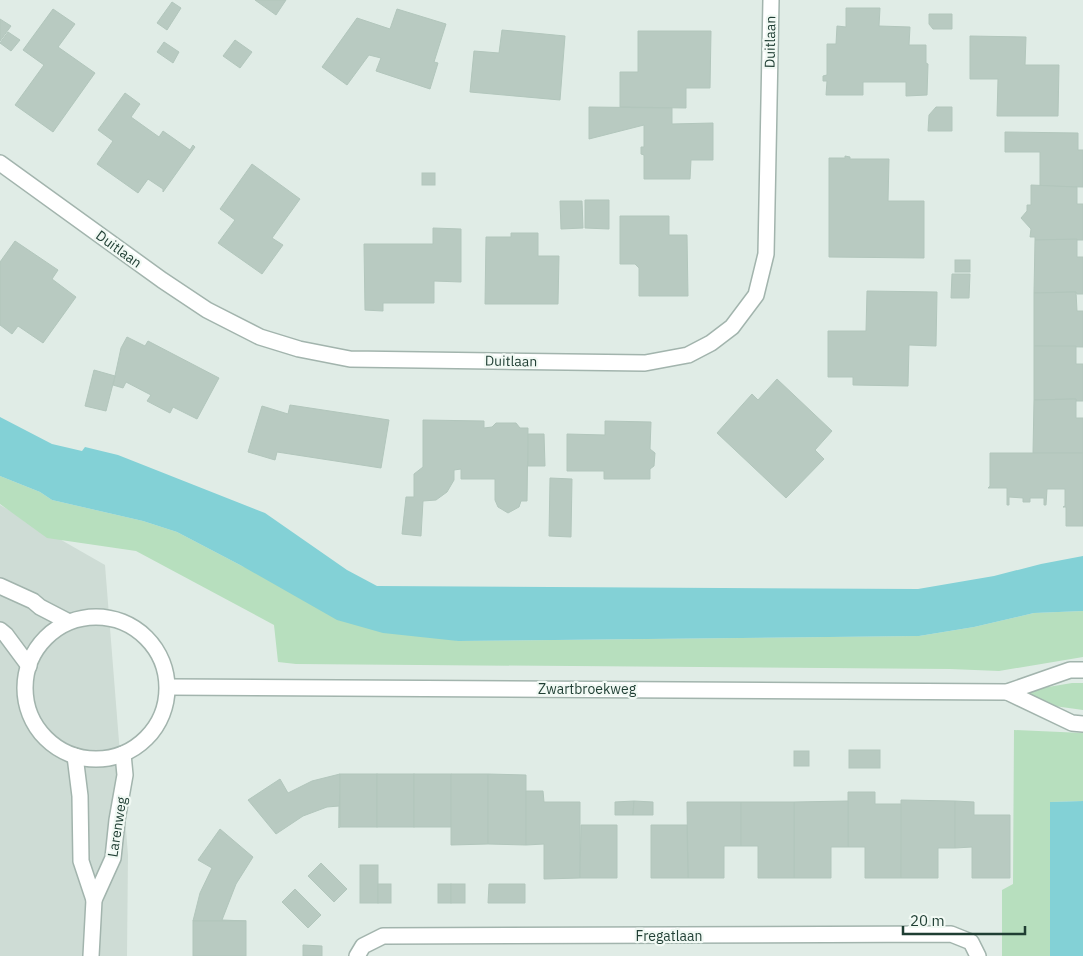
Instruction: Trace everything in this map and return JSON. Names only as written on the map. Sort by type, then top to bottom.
[{"type":"street","name":"Duitlaan","points":[[0,163],[162,280],[207,310],[260,337],[299,349],[350,359],[645,363],[688,355],[711,343],[732,327],[745,311],[756,295],[766,254],[771,0]]},
{"type":"street","points":[[0,586],[33,601],[67,621]]},
{"type":"street","points":[[92,618],[120,621],[145,636],[161,659],[168,687],[165,708],[156,727],[142,743],[123,754],[102,759],[75,756],[50,743],[33,721],[26,694],[28,666],[42,640],[67,621],[92,618]]},
{"type":"street","points":[[0,630],[6,635],[28,666]]},
{"type":"street","name":"Zwartbroekweg","points":[[168,687],[1007,692],[1070,670],[1083,670]]},
{"type":"street","name":"Zwartbroekweg","points":[[1007,692],[1072,723],[1083,724]]},
{"type":"street","name":"Larenweg","points":[[91,956],[94,900],[113,858],[117,820],[125,776],[123,754]]},
{"type":"street","points":[[75,756],[80,796],[81,861],[94,900]]},
{"type":"street","name":"Fregatlaan","points":[[357,956],[362,946],[383,936],[951,934],[971,942],[978,956]]},
{"type":"shaded area","points":[[0,505],[105,565],[128,855],[127,956],[0,956]]},
{"type":"green space","points":[[0,476],[40,492],[52,500],[143,521],[177,532],[242,566],[458,641],[919,636],[974,627],[1034,613],[1083,611],[1083,657],[999,671],[950,669],[296,664],[278,662],[274,625],[136,551],[47,538],[0,504]]},
{"type":"green space","points":[[1083,683],[1083,710],[1047,705],[1027,694],[1030,690]]},
{"type":"green space","points":[[1014,730],[1083,733],[1083,801],[1050,802],[1050,956],[1002,956],[1002,890],[1013,884]]},
{"type":"water","points":[[0,417],[52,444],[82,451],[85,447],[118,455],[265,513],[347,570],[377,586],[918,589],[994,576],[1083,556],[1083,611],[1034,613],[974,627],[919,636],[458,641],[383,633],[337,620],[242,566],[177,532],[143,521],[52,500],[40,492],[0,476]]},
{"type":"water","points":[[1083,801],[1083,956],[1050,956],[1050,802]]},
{"type":"building","points":[[255,0],[286,0],[276,15]]},
{"type":"building","points":[[172,2],[181,8],[167,30],[157,23]]},
{"type":"building","points":[[846,8],[880,8],[879,26],[910,27],[909,45],[926,45],[926,63],[928,64],[927,95],[906,96],[906,82],[863,82],[863,95],[826,95],[827,81],[823,81],[823,76],[827,75],[827,44],[836,44],[837,26],[846,27]]},
{"type":"building","points":[[53,9],[75,24],[58,47],[95,73],[53,132],[15,105],[44,65],[23,50]]},
{"type":"building","points":[[397,9],[446,24],[434,62],[438,63],[430,89],[376,71],[381,58],[369,55],[347,85],[322,67],[357,18],[390,29]]},
{"type":"building","points":[[929,14],[952,14],[952,29],[933,29],[929,24]]},
{"type":"building","points":[[0,19],[11,26],[0,41]]},
{"type":"building","points":[[502,30],[565,36],[560,100],[470,92],[474,51],[499,53]]},
{"type":"building","points":[[638,31],[711,31],[710,88],[686,88],[686,108],[620,107],[620,72],[638,72]]},
{"type":"building","points":[[8,32],[20,40],[11,51],[0,43]]},
{"type":"building","points":[[970,36],[1026,37],[1025,65],[1059,65],[1058,116],[997,116],[998,79],[970,79]]},
{"type":"building","points":[[235,40],[252,52],[240,68],[223,56]]},
{"type":"building","points":[[164,42],[179,52],[173,63],[157,52]]},
{"type":"building","points":[[125,93],[140,104],[131,117],[159,137],[163,131],[190,150],[193,145],[195,147],[163,192],[163,189],[148,179],[138,193],[97,164],[113,141],[98,130]]},
{"type":"building","points":[[589,107],[672,108],[672,124],[713,123],[713,160],[691,160],[690,179],[644,179],[644,155],[641,154],[641,147],[644,147],[644,125],[589,139]]},
{"type":"building","points":[[936,107],[952,107],[952,131],[928,131],[929,115]]},
{"type":"building","points":[[1005,132],[1078,133],[1078,150],[1083,150],[1083,187],[1040,186],[1040,152],[1005,152]]},
{"type":"building","points":[[845,156],[850,157],[850,159],[889,159],[888,201],[924,201],[924,258],[829,257],[829,158],[845,158]]},
{"type":"building","points":[[252,164],[300,199],[272,238],[283,245],[262,274],[218,243],[235,220],[220,209]]},
{"type":"building","points":[[422,173],[435,173],[435,185],[422,185]]},
{"type":"building","points":[[1031,185],[1077,187],[1077,204],[1083,204],[1083,240],[1035,240],[1035,237],[1030,237],[1031,229],[1021,218],[1027,211],[1027,205],[1031,205]]},
{"type":"building","points":[[585,200],[609,200],[609,229],[585,228]]},
{"type":"building","points":[[560,201],[582,201],[583,228],[561,229]]},
{"type":"building","points":[[620,216],[669,216],[669,235],[687,235],[688,296],[639,296],[639,268],[635,264],[620,264]]},
{"type":"building","points":[[433,228],[461,229],[461,282],[434,281],[434,303],[383,303],[383,311],[365,310],[364,244],[433,244]]},
{"type":"building","points":[[511,233],[538,233],[538,256],[559,256],[558,304],[485,304],[486,237],[511,237]]},
{"type":"building","points":[[1077,239],[1077,257],[1083,257],[1083,294],[1077,294],[1076,292],[1034,293],[1035,240]]},
{"type":"building","points":[[15,241],[58,270],[52,279],[76,297],[43,343],[18,326],[12,334],[0,325],[0,262]]},
{"type":"building","points":[[955,260],[970,260],[970,272],[955,272]]},
{"type":"building","points":[[952,274],[970,274],[969,298],[951,298]]},
{"type":"building","points":[[867,291],[937,292],[936,346],[909,345],[908,386],[853,385],[853,377],[828,377],[828,331],[866,331]]},
{"type":"building","points":[[1076,292],[1077,311],[1083,311],[1083,347],[1034,346],[1034,293]]},
{"type":"building","points":[[127,337],[145,346],[148,341],[219,378],[197,419],[173,407],[170,413],[147,401],[151,395],[126,382],[123,388],[113,385],[121,348]]},
{"type":"building","points":[[1034,346],[1076,346],[1076,364],[1083,364],[1083,401],[1076,401],[1076,399],[1034,400]]},
{"type":"building","points":[[94,370],[115,376],[106,411],[85,406]]},
{"type":"building","points":[[777,379],[832,431],[815,450],[824,459],[786,498],[717,433],[752,394],[758,400]]},
{"type":"building","points":[[1076,399],[1076,418],[1083,418],[1083,453],[1033,453],[1034,400]]},
{"type":"building","points":[[290,405],[389,420],[381,468],[277,452],[275,460],[248,452],[262,406],[288,414]]},
{"type":"building","points":[[423,420],[484,421],[484,428],[492,427],[496,423],[516,423],[520,428],[528,428],[527,501],[521,501],[519,507],[508,513],[498,507],[495,500],[495,479],[461,479],[461,469],[454,470],[454,480],[447,492],[436,500],[423,501],[421,536],[402,534],[406,497],[414,497],[414,474],[423,467]]},
{"type":"building","points":[[605,421],[651,422],[650,449],[655,453],[654,466],[650,469],[650,479],[604,479],[604,471],[567,471],[567,434],[605,435]]},
{"type":"building","points":[[528,434],[544,434],[545,466],[528,466]]},
{"type":"building","points":[[990,453],[1083,453],[1083,526],[1066,526],[1066,507],[1063,507],[1065,506],[1065,489],[1047,489],[1046,505],[1044,505],[1044,498],[1030,498],[1030,502],[1023,502],[1023,498],[1009,497],[1009,505],[1007,505],[1007,488],[988,488],[990,486]]},
{"type":"building","points":[[550,478],[572,479],[571,537],[549,536]]},
{"type":"building","points":[[849,750],[880,750],[880,768],[849,768]]},
{"type":"building","points":[[794,751],[809,751],[809,766],[794,766]]},
{"type":"building","points":[[340,774],[339,828],[339,806],[327,807],[303,816],[276,834],[248,800],[280,779],[288,793],[312,781]]},
{"type":"building","points":[[340,774],[377,774],[377,827],[340,827]]},
{"type":"building","points":[[377,774],[414,774],[414,827],[377,827]]},
{"type":"building","points":[[414,774],[451,774],[451,827],[414,827]]},
{"type":"building","points":[[451,774],[488,774],[488,844],[451,845]]},
{"type":"building","points":[[488,774],[526,775],[526,845],[488,844]]},
{"type":"building","points":[[526,791],[543,791],[544,802],[580,802],[580,878],[544,879],[544,844],[526,845]]},
{"type":"building","points":[[848,792],[875,792],[875,804],[902,804],[901,878],[865,878],[865,847],[848,847]]},
{"type":"building","points":[[901,800],[955,801],[955,848],[938,848],[938,878],[901,878]]},
{"type":"building","points":[[634,801],[633,815],[615,815],[615,802]]},
{"type":"building","points":[[634,801],[653,802],[653,815],[633,815]]},
{"type":"building","points":[[848,801],[848,847],[831,847],[831,878],[794,878],[794,802]]},
{"type":"building","points":[[955,801],[974,802],[974,815],[1010,815],[1010,878],[972,878],[972,847],[955,848]]},
{"type":"building","points":[[687,802],[741,802],[741,846],[724,846],[724,878],[688,878]]},
{"type":"building","points":[[741,802],[794,802],[794,878],[758,878],[758,846],[741,846]]},
{"type":"building","points":[[581,825],[617,825],[617,878],[580,878]]},
{"type":"building","points":[[651,825],[687,825],[688,878],[651,878]]},
{"type":"building","points":[[220,829],[253,857],[236,884],[222,920],[246,921],[193,921],[200,893],[212,868],[198,860]]},
{"type":"building","points":[[321,863],[347,889],[334,902],[308,876]]},
{"type":"building","points":[[360,865],[378,865],[378,903],[360,903]]},
{"type":"building","points":[[378,884],[391,884],[391,903],[378,903]]},
{"type":"building","points":[[438,884],[451,884],[451,903],[438,903]]},
{"type":"building","points":[[451,884],[465,884],[465,903],[451,903]]},
{"type":"building","points":[[489,884],[525,884],[525,903],[488,903]]},
{"type":"building","points":[[295,889],[321,915],[308,928],[282,902]]},
{"type":"building","points":[[193,921],[246,921],[246,956],[193,956]]},
{"type":"building","points":[[303,945],[322,946],[322,956],[303,956]]}]
